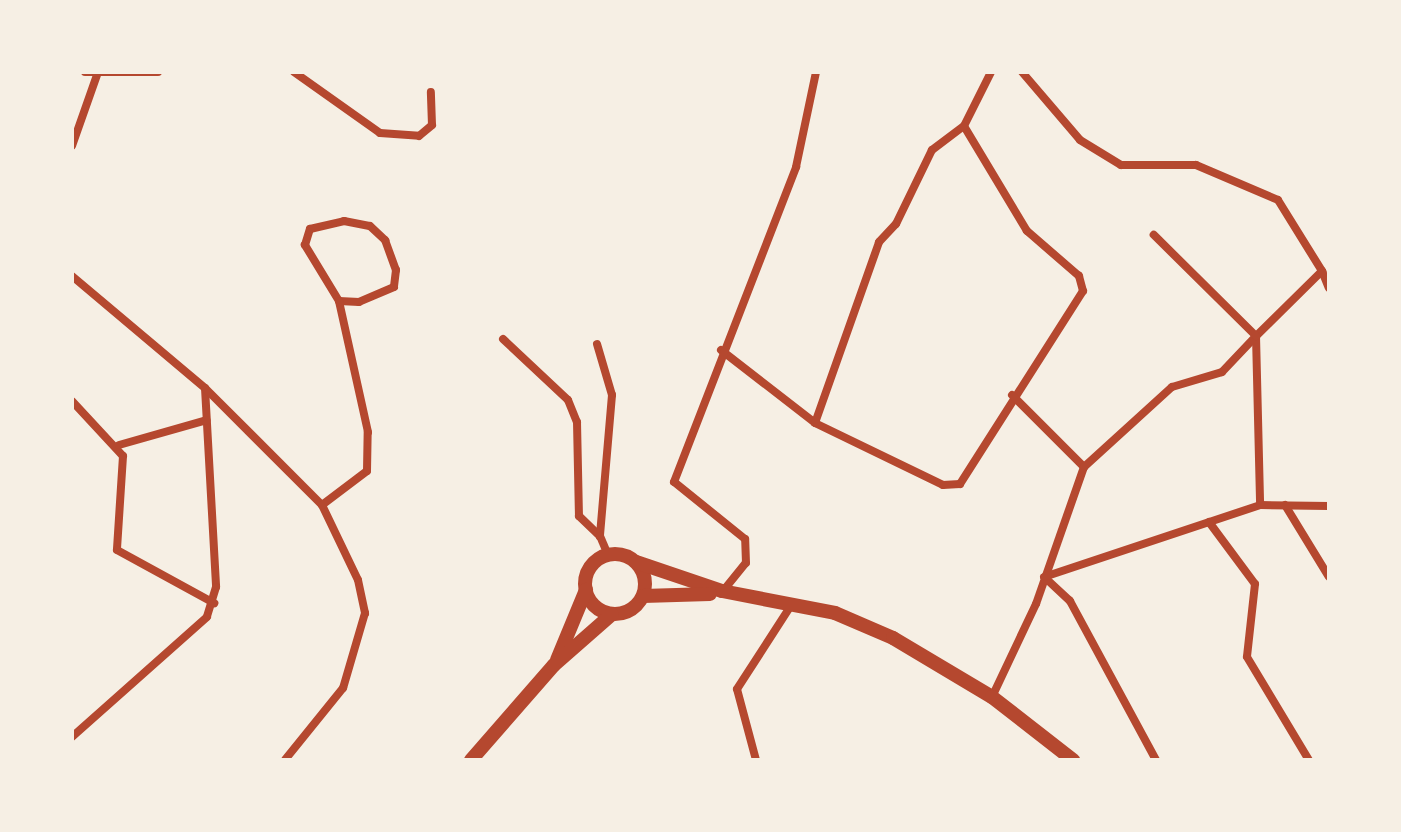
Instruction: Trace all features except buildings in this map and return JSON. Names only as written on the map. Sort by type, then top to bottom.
[{"type":"street","points":[[85,72],[158,72]]},
{"type":"street","points":[[294,72],[380,133],[419,136],[432,125],[431,92]]},
{"type":"street","points":[[722,591],[746,563],[745,539],[674,482],[721,350],[796,167],[816,72]]},
{"type":"street","points":[[815,423],[879,242],[896,224],[932,150],[964,126],[991,72]]},
{"type":"street","points":[[1022,72],[1080,140],[1121,165],[1196,165],[1278,200],[1322,271],[1329,288]]},
{"type":"street","points":[[72,146],[98,74]]},
{"type":"street","points":[[721,350],[815,423],[943,485],[960,484],[1012,395],[1083,291],[1079,276],[1027,231],[964,126]]},
{"type":"street","points":[[322,505],[367,471],[368,432],[339,301],[311,262],[305,245],[310,229],[344,221],[370,226],[385,240],[394,287],[359,302],[339,301]]},
{"type":"street","points":[[1154,235],[1256,336],[1260,505]]},
{"type":"street","points":[[992,697],[1044,577],[1084,467],[1172,387],[1222,372],[1322,271]]},
{"type":"street","points":[[72,276],[205,388],[322,505],[358,580],[365,613],[343,688],[285,760]]},
{"type":"street","points":[[503,339],[568,400],[577,422],[579,516],[600,536],[608,555]]},
{"type":"street","points":[[597,344],[612,395],[600,536]]},
{"type":"street","points":[[72,737],[207,617],[214,603],[205,388]]},
{"type":"street","points":[[1012,395],[1084,467]]},
{"type":"street","points":[[72,401],[119,445],[117,550],[214,603]]},
{"type":"street","points":[[119,445],[207,420]]},
{"type":"street","points":[[1044,577],[1260,505],[1329,506]]},
{"type":"street","points":[[1285,505],[1329,577]]},
{"type":"street","points":[[1209,522],[1255,584],[1247,657],[1309,760]]},
{"type":"street","points":[[554,665],[586,590],[593,564],[608,555],[722,591],[793,604],[893,638],[992,697],[1073,760]]},
{"type":"street","points":[[471,760],[554,665],[612,614],[630,610],[643,596],[645,578],[636,562]]},
{"type":"street","points":[[1044,577],[1070,601],[1156,760]]},
{"type":"street","points":[[586,590],[612,614]]},
{"type":"street","points":[[643,596],[738,595]]},
{"type":"street","points":[[756,760],[739,717],[737,689],[793,604]]}]
